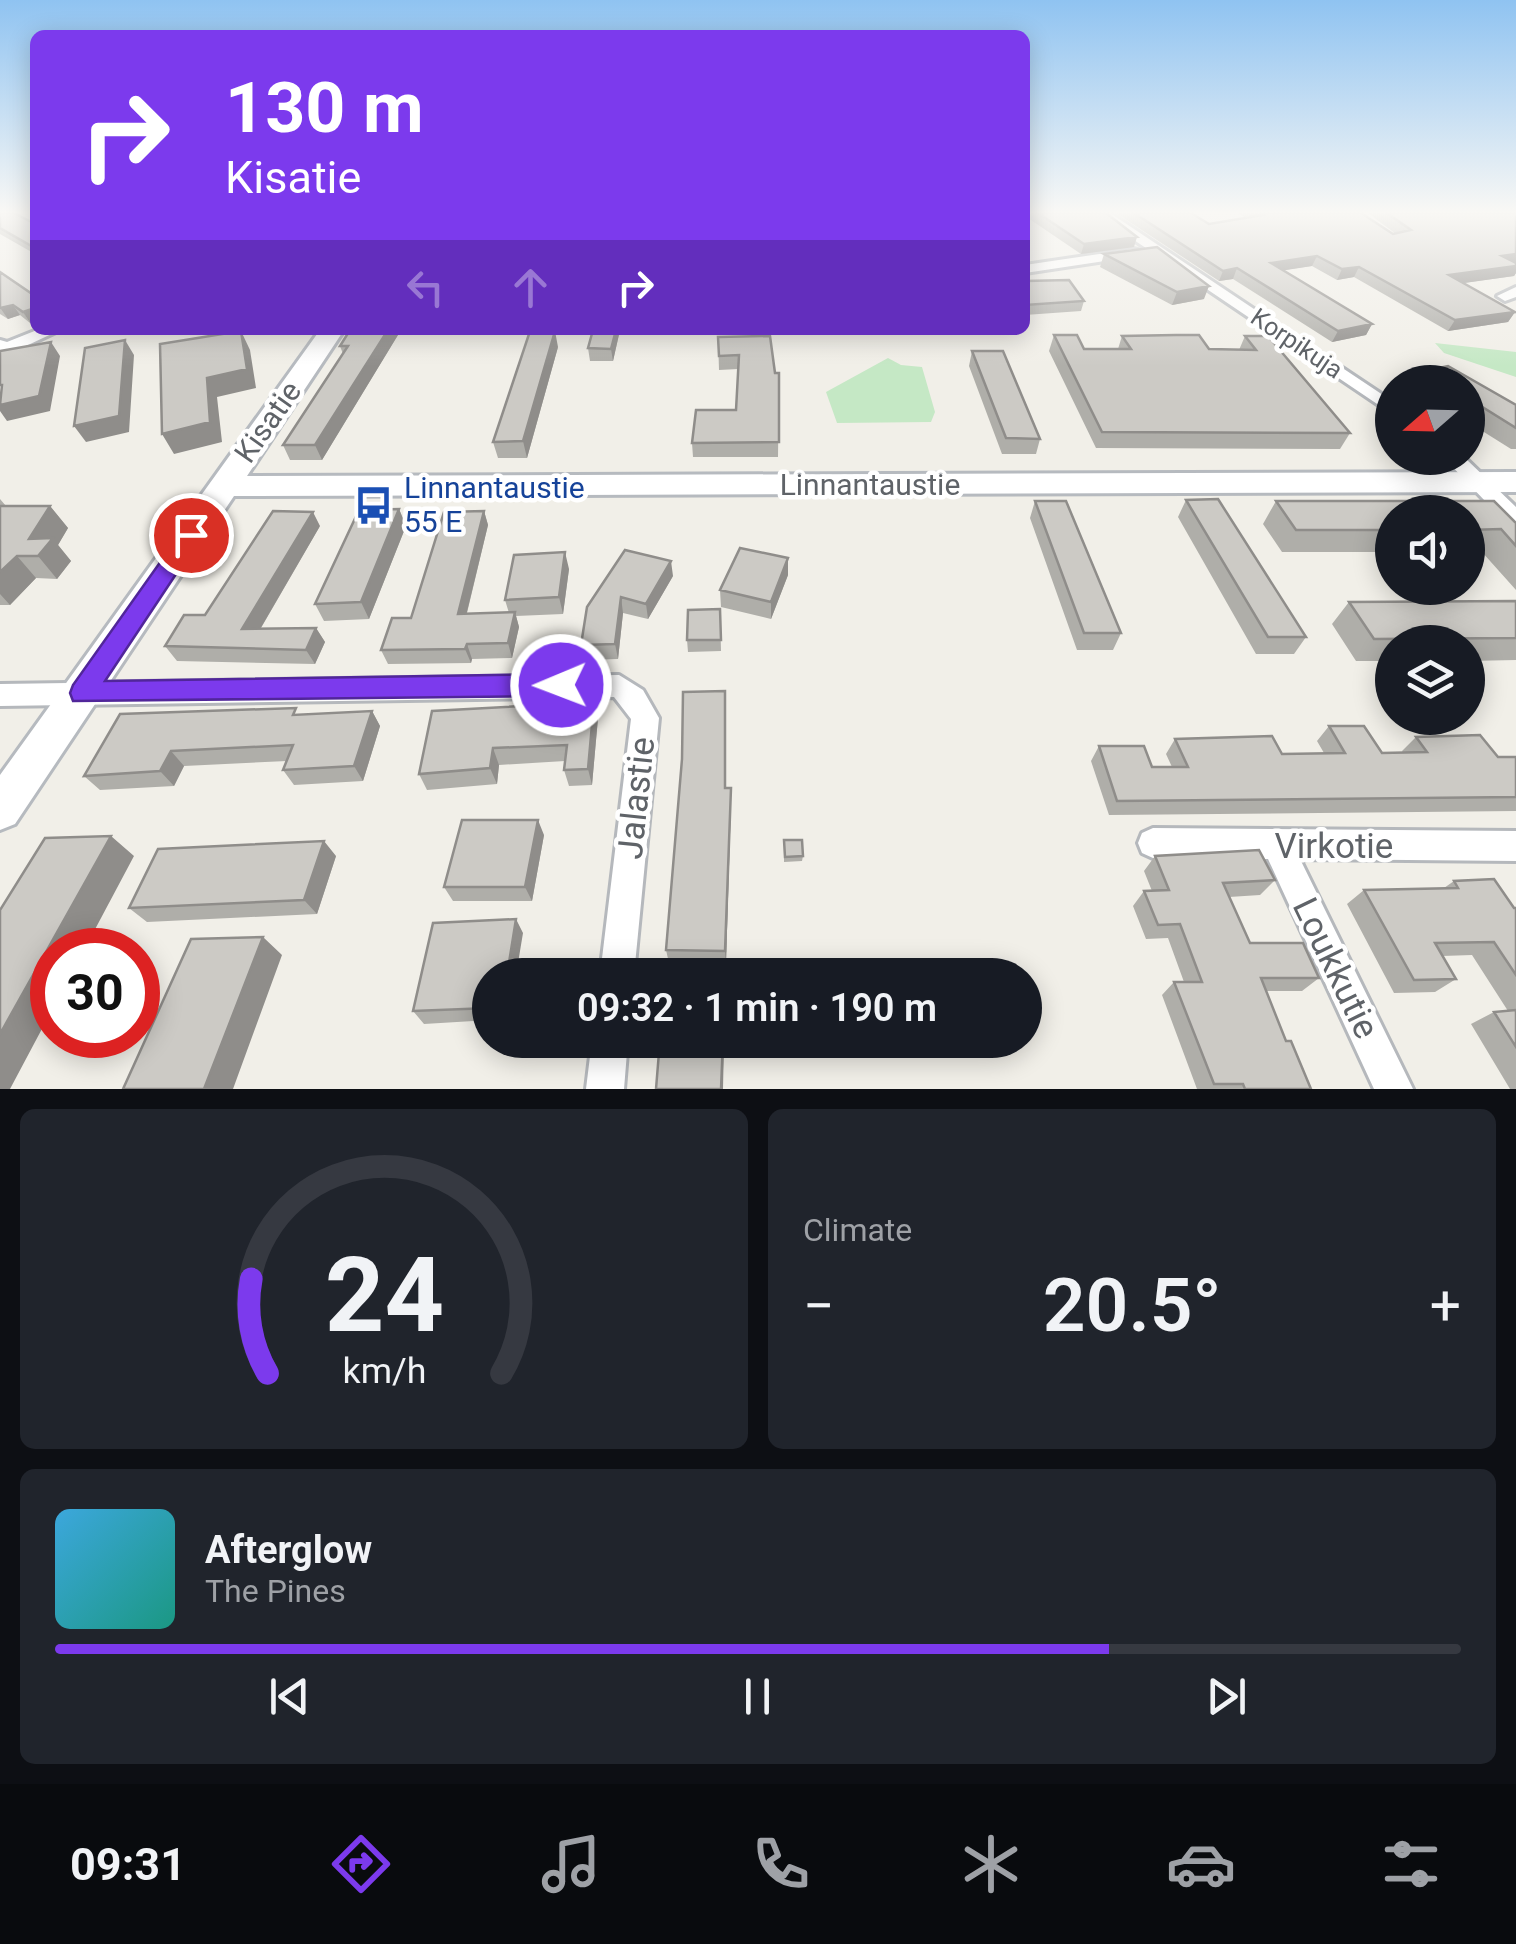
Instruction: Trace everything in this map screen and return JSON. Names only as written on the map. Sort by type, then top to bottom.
[{"type":"street","points":[[1030,268],[1061,264]]},
{"type":"street","name":"Korpikuja","points":[[1177,264],[1375,397]]},
{"type":"street","points":[[0,345],[5,348],[39,335]]},
{"type":"street","name":"Kisatie","points":[[0,810],[329,335]]},
{"type":"street","points":[[1471,475],[1516,520]]},
{"type":"street","name":"Linnantaustie","points":[[224,486],[1516,482]]},
{"type":"street","name":"Jalastie","points":[[83,693],[618,686],[634,698],[645,718],[619,958]]},
{"type":"street","points":[[0,696],[83,693]]},
{"type":"street","name":"Virkotie","points":[[1153,843],[1516,846]]},
{"type":"street","name":"Loukkutie","points":[[1278,847],[1394,1089]]},
{"type":"street","points":[[605,1089],[608,1058]]},
{"type":"green space","points":[[1435,343],[1516,352],[1516,377],[1485,365],[1444,353]]},
{"type":"green space","points":[[888,358],[901,365],[922,367],[935,412],[931,422],[837,423],[826,392]]},
{"type":"building","points":[[1123,264],[1179,264],[1209,286],[1177,292]]},
{"type":"building","points":[[1212,264],[1272,264],[1372,324],[1338,331],[1237,268],[1223,271]]},
{"type":"building","points":[[1332,264],[1516,264],[1449,275],[1515,312],[1455,320],[1359,267],[1342,269]]},
{"type":"building","points":[[0,272],[30,293],[30,310],[23,312],[13,305],[0,308]]},
{"type":"building","points":[[1069,280],[1084,301],[1030,305],[1030,281]]},
{"type":"building","points":[[242,335],[247,369],[207,378],[210,422],[162,434],[160,344]]},
{"type":"building","points":[[347,335],[385,335],[315,445],[283,445],[348,346],[340,346]]},
{"type":"building","points":[[529,335],[554,335],[523,441],[493,442]]},
{"type":"building","points":[[592,335],[615,335],[611,349],[588,348]]},
{"type":"building","points":[[1054,335],[1077,335],[1084,349],[1131,349],[1122,336],[1199,335],[1209,349],[1256,350],[1245,336],[1268,336],[1350,433],[1102,432]]},
{"type":"building","points":[[770,336],[775,373],[779,373],[779,442],[692,443],[696,410],[736,410],[739,355],[719,356],[718,337]]},
{"type":"building","points":[[125,340],[119,416],[74,426],[85,348]]},
{"type":"building","points":[[51,342],[39,396],[0,405],[0,351]]},
{"type":"building","points":[[972,351],[1003,351],[1040,439],[1006,438]]},
{"type":"building","points":[[1485,387],[1516,405],[1516,428],[1485,409]]},
{"type":"building","points":[[1218,499],[1306,637],[1268,637],[1186,500]]},
{"type":"building","points":[[1035,501],[1066,501],[1121,633],[1084,633]]},
{"type":"building","points":[[1276,501],[1375,501],[1375,530],[1296,530]]},
{"type":"building","points":[[1485,501],[1494,501],[1516,523],[1516,546],[1501,529],[1485,529]]},
{"type":"building","points":[[0,506],[50,506],[29,539],[53,538],[38,556],[17,556],[0,572]]},
{"type":"building","points":[[399,509],[361,602],[315,604],[359,510]]},
{"type":"building","points":[[273,511],[313,512],[242,629],[316,628],[306,650],[165,646],[184,615],[205,615]]},
{"type":"building","points":[[484,511],[458,614],[515,612],[508,643],[467,644],[465,649],[381,650],[392,618],[411,618],[444,512]]},
{"type":"building","points":[[740,548],[788,558],[771,602],[720,590]]},
{"type":"building","points":[[625,550],[671,561],[646,604],[621,597],[615,644],[581,645],[587,607]]},
{"type":"building","points":[[565,552],[559,597],[505,600],[514,555]]},
{"type":"building","points":[[1485,601],[1516,601],[1516,638],[1485,638],[1485,625],[1375,625],[1374,639],[1349,602],[1485,605]]},
{"type":"building","points":[[720,609],[721,640],[687,640],[688,610]]},
{"type":"building","points":[[725,691],[725,788],[731,788],[725,951],[666,950],[682,759],[683,692]]},
{"type":"building","points":[[594,702],[588,769],[564,770],[567,745],[493,748],[490,768],[419,774],[432,711]]},
{"type":"building","points":[[296,708],[293,715],[372,711],[354,766],[283,770],[293,745],[171,751],[160,771],[84,776],[120,714]]},
{"type":"building","points":[[1329,726],[1364,726],[1382,753],[1427,752],[1416,737],[1480,735],[1498,757],[1516,757],[1516,797],[1117,801],[1099,746],[1144,746],[1152,767],[1188,767],[1175,739],[1272,736],[1282,754],[1345,753]]},
{"type":"building","points":[[462,820],[538,820],[525,887],[444,887]]},
{"type":"building","points":[[111,836],[59,928],[30,928],[30,980],[0,1034],[0,910],[45,838]]},
{"type":"building","points":[[784,840],[802,840],[803,856],[785,857]]},
{"type":"building","points":[[324,841],[304,900],[129,908],[158,849]]},
{"type":"building","points":[[1259,850],[1275,880],[1223,883],[1250,943],[1303,943],[1319,978],[1261,978],[1286,1041],[1291,1041],[1311,1089],[1245,1089],[1243,1084],[1214,1084],[1174,982],[1202,982],[1180,924],[1158,925],[1144,891],[1169,890],[1155,856]]},
{"type":"building","points":[[1494,879],[1516,908],[1516,975],[1494,942],[1435,943],[1456,979],[1414,980],[1364,890],[1458,888],[1454,881]]},
{"type":"building","points":[[516,919],[510,958],[472,958],[472,1009],[413,1011],[433,923]]},
{"type":"building","points":[[263,937],[204,1089],[123,1089],[137,1058],[160,1058],[160,1007],[191,939]]},
{"type":"building","points":[[1516,1010],[1516,1047],[1494,1012]]},
{"type":"building","points":[[659,1058],[722,1058],[721,1089],[656,1089]]},
{"type":"place","name":"Linnantaustie 55 E","points":[[374,505]]},
{"type":"route","points":[[191,535],[83,693],[561,685]]}]
